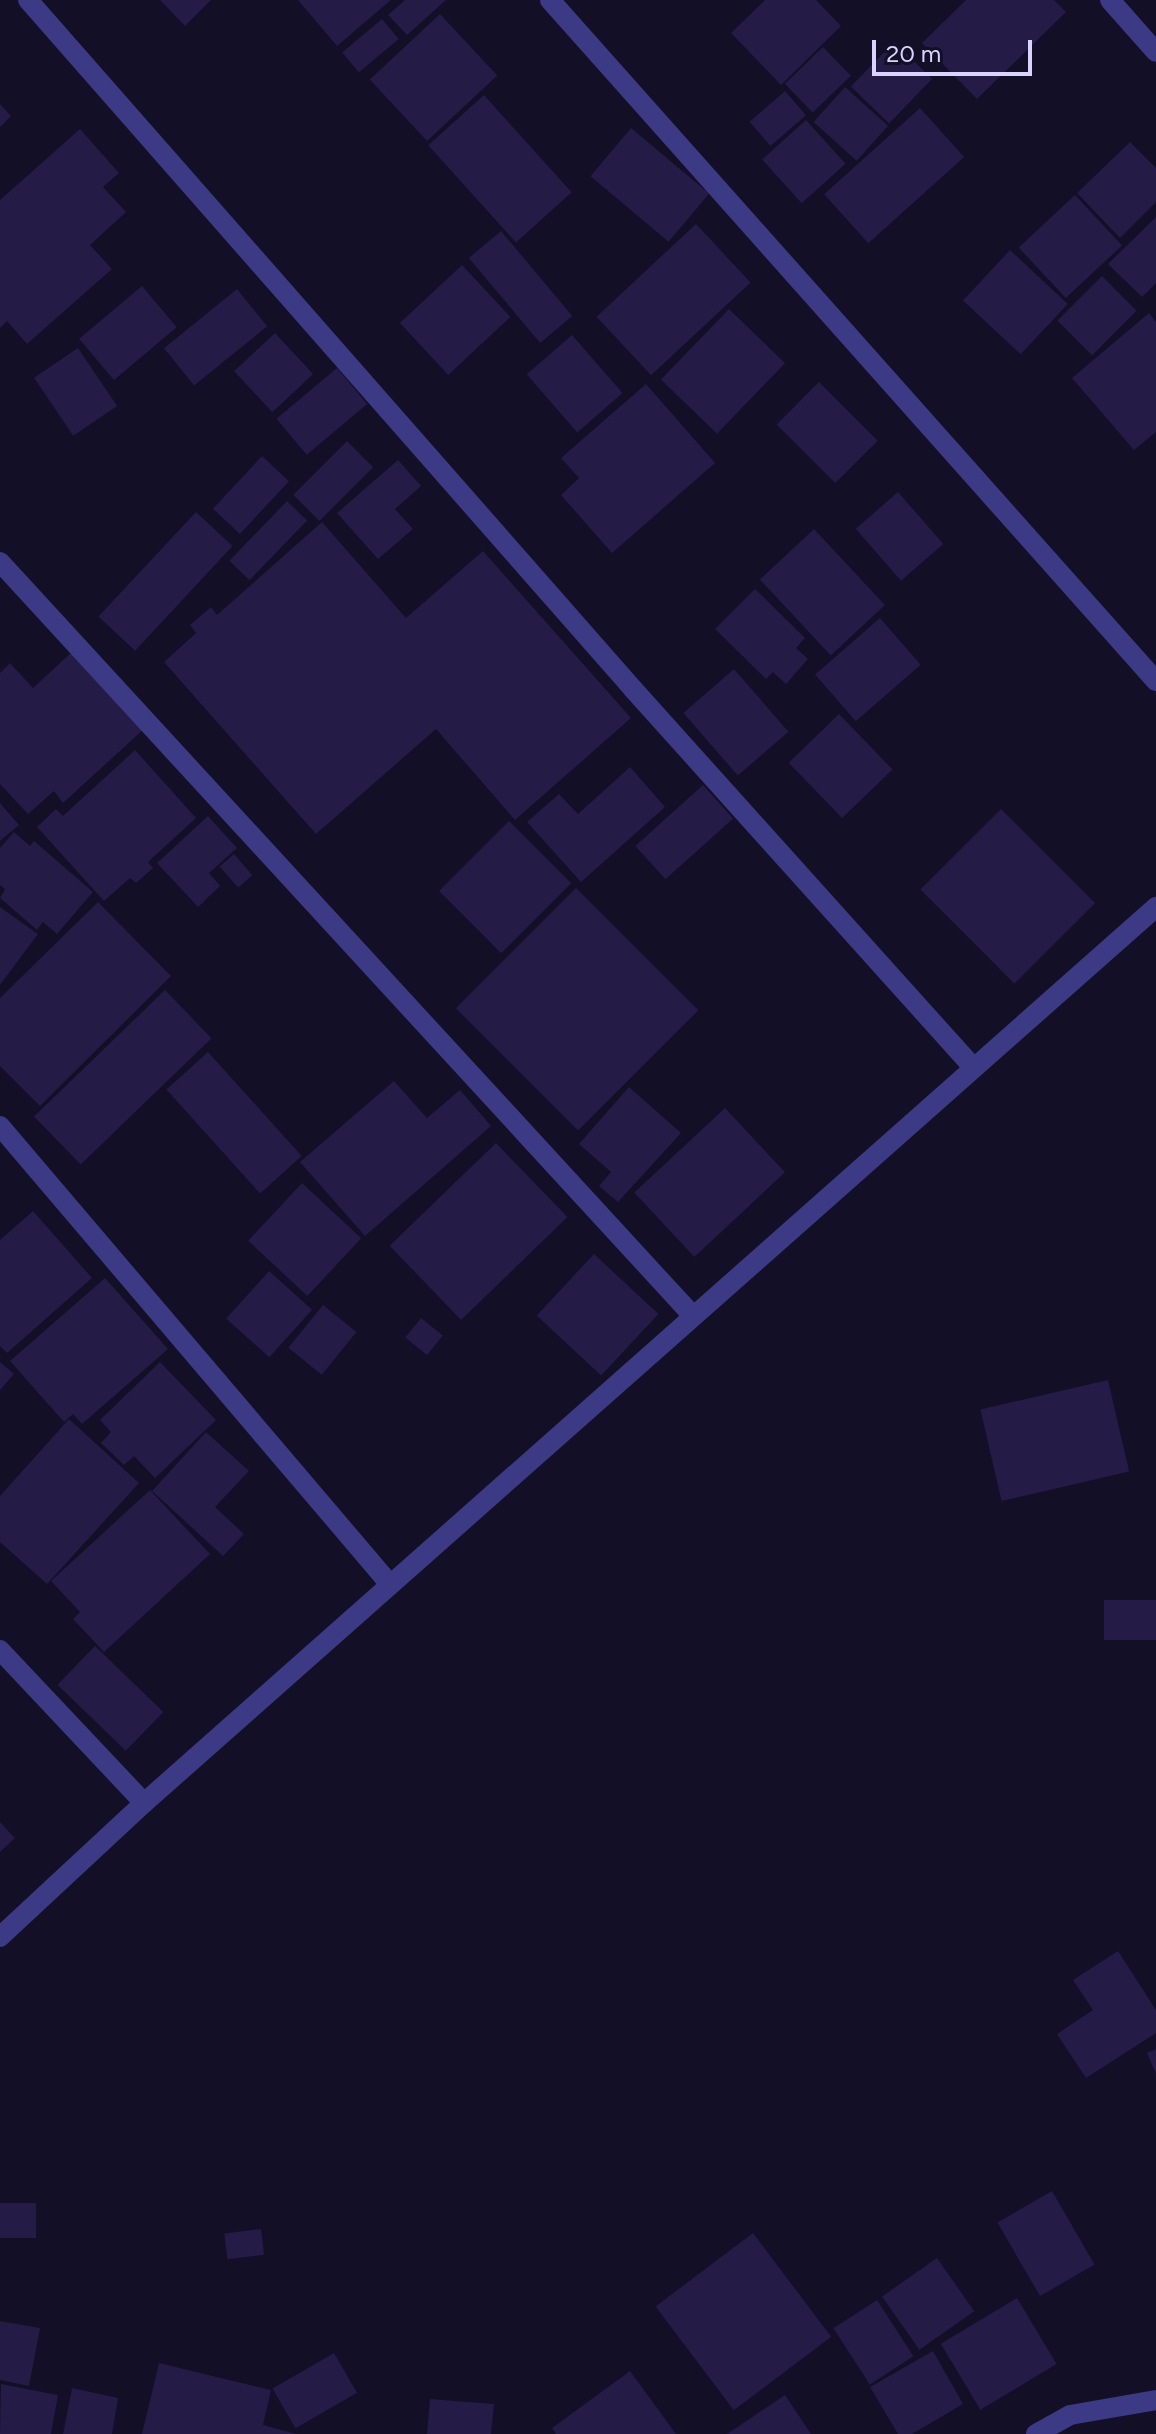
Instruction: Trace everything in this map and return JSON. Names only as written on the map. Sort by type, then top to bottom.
[{"type":"street","points":[[28,0],[622,677],[972,1066]]},
{"type":"street","points":[[550,0],[1156,681]]},
{"type":"street","points":[[1110,0],[1156,52]]},
{"type":"street","points":[[0,562],[693,1316]]},
{"type":"street","points":[[0,1937],[389,1583],[1156,907]]},
{"type":"street","points":[[0,1126],[389,1583]]},
{"type":"street","points":[[0,1650],[144,1803]]},
{"type":"street","points":[[1036,2434],[1070,2415],[1156,2400]]},
{"type":"building","points":[[160,0],[211,0],[185,26]]},
{"type":"building","points":[[298,0],[391,0],[337,46]]},
{"type":"building","points":[[405,0],[446,0],[407,35],[388,15]]},
{"type":"building","points":[[765,0],[816,0],[841,26],[781,85],[731,33]]},
{"type":"building","points":[[966,0],[1054,0],[1066,12],[977,99],[922,43]]},
{"type":"building","points":[[440,14],[497,75],[427,141],[370,79]]},
{"type":"building","points":[[382,19],[399,39],[359,72],[342,52]]},
{"type":"building","points":[[894,42],[932,79],[889,123],[851,87]]},
{"type":"building","points":[[823,47],[851,76],[813,113],[785,84]]},
{"type":"building","points":[[845,87],[888,126],[857,161],[814,122]]},
{"type":"building","points":[[785,91],[806,115],[771,146],[750,122]]},
{"type":"building","points":[[484,95],[572,192],[516,243],[428,145]]},
{"type":"building","points":[[0,104],[11,116],[0,127]]},
{"type":"building","points":[[920,108],[964,157],[868,243],[824,194]]},
{"type":"building","points":[[806,120],[845,164],[802,203],[762,159]]},
{"type":"building","points":[[631,128],[709,194],[669,242],[591,176]]},
{"type":"building","points":[[80,129],[119,173],[103,187],[126,212],[90,245],[112,269],[27,344],[7,321],[0,328],[0,200]]},
{"type":"building","points":[[1130,142],[1156,168],[1156,202],[1120,238],[1077,193]]},
{"type":"building","points":[[1075,195],[1122,245],[1066,298],[1019,248]]},
{"type":"building","points":[[1156,217],[1156,283],[1142,297],[1108,264]]},
{"type":"building","points":[[696,224],[751,283],[651,375],[597,317]]},
{"type":"building","points":[[501,231],[572,316],[540,343],[469,258]]},
{"type":"building","points":[[1010,250],[1068,304],[1021,354],[963,300]]},
{"type":"building","points":[[462,265],[510,317],[448,375],[400,323]]},
{"type":"building","points":[[1102,276],[1137,311],[1092,355],[1057,321]]},
{"type":"building","points":[[142,286],[177,327],[114,380],[79,339]]},
{"type":"building","points":[[237,289],[267,326],[194,385],[164,348]]},
{"type":"building","points":[[729,309],[785,363],[717,434],[661,379]]},
{"type":"building","points":[[1149,313],[1156,322],[1156,432],[1134,450],[1072,378]]},
{"type":"building","points":[[275,333],[313,374],[272,412],[234,371]]},
{"type":"building","points":[[572,335],[623,393],[577,432],[527,374]]},
{"type":"building","points":[[78,348],[117,406],[73,436],[34,378]]},
{"type":"building","points":[[337,368],[367,404],[307,455],[276,419]]},
{"type":"building","points":[[819,382],[878,441],[835,483],[777,424]]},
{"type":"building","points":[[646,384],[715,463],[612,553],[561,495],[579,478],[561,458]]},
{"type":"building","points":[[347,441],[373,467],[319,521],[293,495]]},
{"type":"building","points":[[262,456],[289,481],[240,534],[213,509]]},
{"type":"building","points":[[398,460],[421,486],[395,509],[413,529],[378,559],[337,513]]},
{"type":"building","points":[[898,492],[943,544],[901,581],[856,529]]},
{"type":"building","points":[[287,501],[307,520],[249,580],[229,561]]},
{"type":"building","points":[[196,512],[233,546],[135,651],[98,617]]},
{"type":"building","points":[[322,522],[406,618],[483,551],[631,718],[515,820],[436,729],[316,834],[164,662],[196,633],[190,625],[211,607],[217,615]]},
{"type":"building","points":[[814,529],[885,605],[831,656],[760,579]]},
{"type":"building","points":[[755,589],[805,638],[796,648],[808,659],[786,684],[773,672],[766,679],[715,629]]},
{"type":"building","points":[[880,618],[921,665],[856,721],[815,674]]},
{"type":"building","points":[[74,650],[145,728],[63,803],[54,791],[28,814],[0,784],[0,673],[10,663],[33,688]]},
{"type":"building","points":[[734,669],[788,732],[738,776],[683,713]]},
{"type":"building","points":[[839,714],[892,769],[842,818],[789,763]]},
{"type":"building","points":[[135,750],[196,818],[148,862],[153,868],[136,883],[130,878],[104,901],[37,827],[56,809],[63,816]]},
{"type":"building","points":[[630,767],[665,807],[581,882],[527,822],[559,794],[578,814]]},
{"type":"building","points":[[703,785],[733,818],[665,879],[635,846]]},
{"type":"building","points":[[0,803],[19,825],[0,841]]},
{"type":"building","points":[[1001,809],[1095,903],[1014,984],[920,890]]},
{"type":"building","points":[[208,816],[237,848],[209,873],[220,886],[198,907],[157,863]]},
{"type":"building","points":[[509,821],[571,883],[501,953],[439,891]]},
{"type":"building","points":[[14,832],[30,846],[34,841],[93,892],[57,934],[43,922],[37,930],[0,898],[5,889],[0,885],[0,848]]},
{"type":"building","points":[[234,854],[252,875],[238,888],[220,866]]},
{"type":"building","points":[[576,888],[698,1010],[578,1131],[456,1008]]},
{"type":"building","points":[[98,902],[171,976],[40,1106],[0,1066],[0,998]]},
{"type":"building","points":[[0,907],[38,934],[0,985]]},
{"type":"building","points":[[165,990],[212,1038],[81,1165],[34,1116]]},
{"type":"building","points":[[208,1052],[302,1156],[260,1194],[166,1089]]},
{"type":"building","points":[[394,1081],[427,1118],[460,1090],[491,1126],[365,1236],[300,1162]]},
{"type":"building","points":[[629,1087],[681,1133],[618,1202],[599,1186],[611,1172],[579,1144]]},
{"type":"building","points":[[725,1108],[785,1172],[694,1257],[634,1193]]},
{"type":"building","points":[[496,1143],[568,1217],[461,1320],[390,1246]]},
{"type":"building","points":[[302,1183],[361,1238],[307,1296],[248,1241]]},
{"type":"building","points":[[33,1211],[92,1278],[7,1353],[0,1346],[0,1240]]},
{"type":"building","points":[[594,1254],[658,1314],[601,1375],[537,1315]]},
{"type":"building","points":[[269,1271],[312,1310],[269,1357],[226,1319]]},
{"type":"building","points":[[105,1278],[168,1349],[82,1424],[73,1414],[64,1422],[10,1361]]},
{"type":"building","points":[[323,1305],[356,1332],[322,1375],[288,1348]]},
{"type":"building","points":[[421,1318],[443,1336],[427,1355],[405,1337]]},
{"type":"building","points":[[0,1362],[14,1374],[0,1390]]},
{"type":"building","points":[[160,1362],[216,1420],[155,1478],[134,1456],[124,1465],[101,1443],[111,1432],[100,1420]]},
{"type":"building","points":[[1108,1380],[1129,1472],[1002,1501],[980,1409]]},
{"type":"building","points":[[69,1419],[139,1483],[47,1584],[0,1542],[0,1496]]},
{"type":"building","points":[[206,1432],[249,1471],[215,1507],[244,1534],[223,1556],[152,1491]]},
{"type":"building","points":[[150,1490],[210,1554],[104,1652],[73,1619],[80,1612],[51,1581]]},
{"type":"building","points":[[1104,1600],[1156,1600],[1156,1640],[1104,1640]]},
{"type":"building","points":[[95,1646],[163,1712],[126,1751],[57,1685]]},
{"type":"building","points":[[0,1822],[15,1838],[0,1852]]},
{"type":"building","points":[[1118,1951],[1156,2010],[1156,2033],[1086,2078],[1057,2034],[1093,2010],[1073,1980]]},
{"type":"building","points":[[1156,2049],[1156,2074],[1147,2053]]},
{"type":"building","points":[[1052,2191],[1094,2265],[1040,2296],[997,2222]]},
{"type":"building","points":[[0,2203],[36,2203],[36,2238],[0,2238]]},
{"type":"building","points":[[261,2229],[264,2255],[227,2259],[224,2234]]},
{"type":"building","points":[[753,2233],[831,2337],[734,2410],[656,2306]]},
{"type":"building","points":[[937,2258],[974,2311],[919,2350],[882,2296]]},
{"type":"building","points":[[1017,2298],[1057,2364],[980,2410],[941,2344]]},
{"type":"building","points":[[877,2300],[913,2356],[870,2385],[833,2328]]},
{"type":"building","points":[[0,2321],[40,2328],[29,2386],[0,2380]]},
{"type":"building","points":[[933,2351],[963,2404],[912,2434],[898,2434],[870,2387]]},
{"type":"building","points":[[334,2353],[357,2393],[296,2428],[273,2388]]},
{"type":"building","points":[[159,2363],[271,2390],[263,2425],[296,2434],[142,2434]]},
{"type":"building","points":[[630,2371],[676,2434],[556,2434],[552,2428]]},
{"type":"building","points":[[1,2384],[58,2395],[51,2434],[0,2434]]},
{"type":"building","points":[[72,2388],[118,2398],[112,2434],[63,2434]]},
{"type":"building","points":[[785,2395],[811,2434],[727,2434]]},
{"type":"building","points":[[430,2399],[494,2404],[491,2434],[427,2434]]}]
